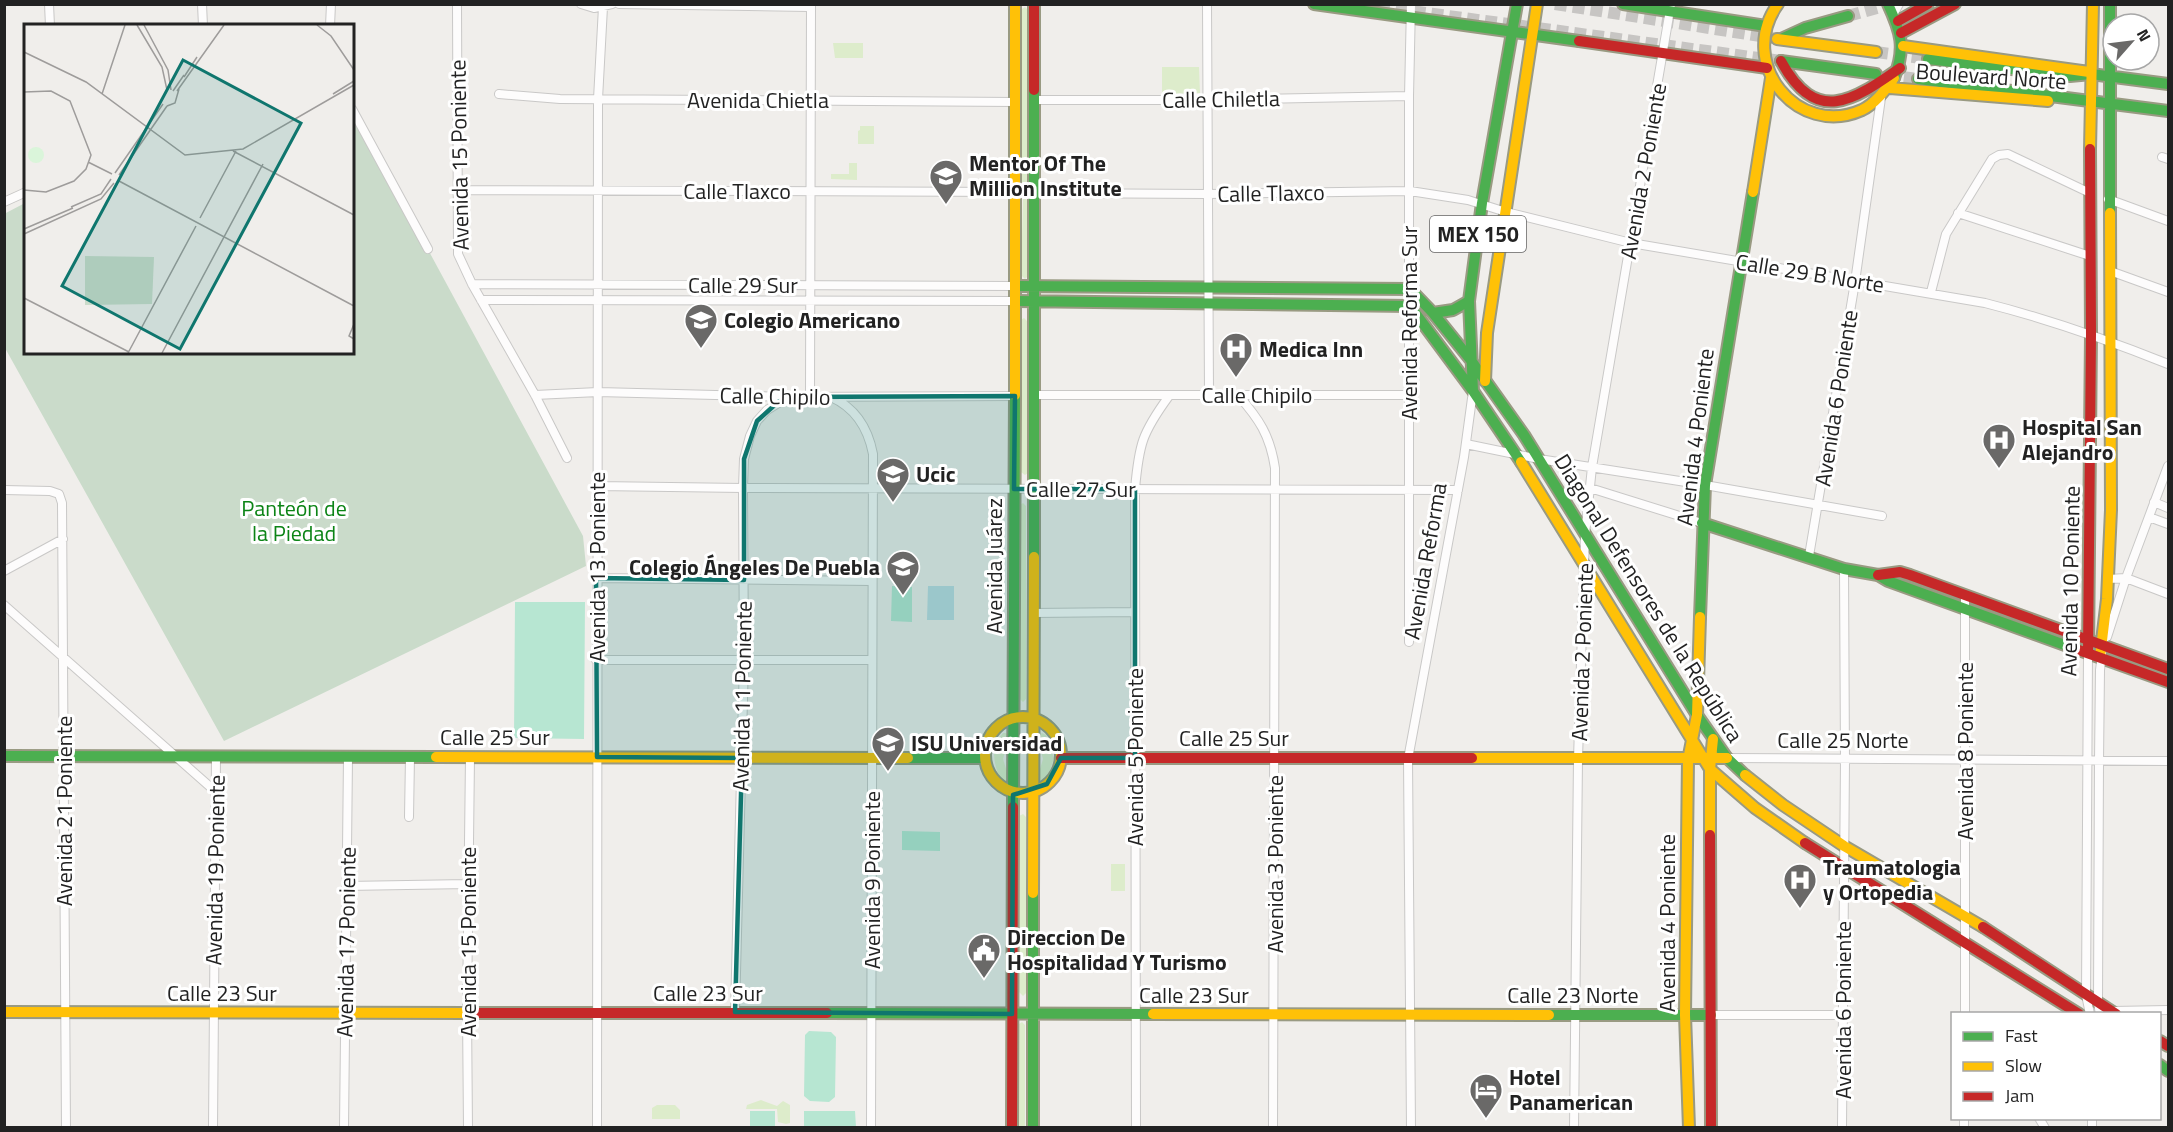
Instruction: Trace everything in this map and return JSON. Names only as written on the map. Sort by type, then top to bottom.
[{"type":"main road","name":"Avenida Juárez","points":[[1012,1128],[1015,4]]},
{"type":"main road","name":"Avenida Juárez","points":[[1033,1128],[1034,4]]},
{"type":"main road","points":[[1314,4],[1532,34],[1769,73],[1783,96],[1801,108],[1821,116],[1843,116],[1863,110],[1881,98],[1890,88],[1900,68],[1902,33],[1895,11],[1928,4]]},
{"type":"main road","name":"Avenida Reforma","points":[[1473,391],[1469,301],[1482,204],[1517,4]]},
{"type":"main road","name":"MEX 150","points":[[1485,406],[1487,333],[1537,4]]},
{"type":"main road","points":[[1623,4],[1671,7],[1766,27],[1778,4]]},
{"type":"main road","points":[[1902,33],[1955,4]]},
{"type":"main road","name":"Avenida 10 Poniente","points":[[2088,653],[2091,334],[2090,101],[2093,4]]},
{"type":"main road","name":"Avenida 10 Poniente","points":[[2101,657],[2104,644],[2108,579],[2111,477],[2112,342],[2108,199],[2110,4]]},
{"type":"main road","points":[[1848,16],[1805,28],[1779,39],[1875,52]]},
{"type":"main road","name":"Avenida 4 Poniente","points":[[1689,1128],[1685,1015],[1688,760],[1697,715],[1702,523],[1705,484],[1769,73],[1764,54],[1766,27]]},
{"type":"main road","name":"Boulevard Norte","points":[[1903,46],[2086,71],[2091,74]]},
{"type":"main road","name":"Boulevard Norte","points":[[1928,59],[2070,76],[2091,74],[2169,84]]},
{"type":"main road","points":[[1876,74],[1780,61],[1798,87],[1813,98],[1829,102],[1847,100],[1861,94],[1900,68]]},
{"type":"main road","name":"Boulevard Norte","points":[[1918,79],[2169,111]]},
{"type":"main road","name":"Boulevard Norte","points":[[1890,88],[2047,101],[2090,101]]},
{"type":"main road","points":[[1015,286],[1410,289]]},
{"type":"main road","name":"Diagonal Defensores de la República","points":[[1410,289],[1433,313],[1470,359],[1524,435],[1726,758],[1748,778],[1844,846],[1965,916],[2106,1010]]},
{"type":"main road","points":[[1015,301],[1410,306]]},
{"type":"main road","points":[[1433,313],[1453,310],[1469,301]]},
{"type":"main road","name":"Diagonal Defensores de la República","points":[[1410,306],[1485,406],[1691,739],[1708,762],[1746,801],[1844,867],[1965,940],[2076,1012]]},
{"type":"main road","points":[[1702,523],[1844,569],[1878,575],[1900,572],[1910,574],[2169,669]]},
{"type":"main road","points":[[1878,575],[1888,581],[2169,682]]},
{"type":"main road","points":[[1013,719],[1033,719],[1050,730],[1060,748],[1060,758],[1054,777],[1047,784],[1033,792],[1012,792],[993,779],[987,769],[985,758],[989,738],[1003,723],[1013,719]]},
{"type":"main road","name":"Avenida 4 Poniente","points":[[1711,1128],[1708,762],[1713,739]]},
{"type":"main road","name":"Calle 25 Sur","points":[[4,756],[985,758]]},
{"type":"main road","name":"Calle 25 Sur","points":[[1060,758],[1408,759]]},
{"type":"main road","name":"Calle 25 Norte","points":[[1408,759],[1708,762],[1726,758]]},
{"type":"main road","name":"Calle 23 Sur","points":[[4,1012],[1411,1015]]},
{"type":"main road","name":"Calle 23 Norte","points":[[1411,1015],[1711,1015]]},
{"type":"street","points":[[49,4],[50,24]]},
{"type":"street","points":[[202,4],[203,24]]},
{"type":"street","points":[[330,24],[331,4]]},
{"type":"street","name":"Avenida 15 Poniente","points":[[457,4],[458,254],[567,458]]},
{"type":"street","points":[[581,4],[603,7],[612,4]]},
{"type":"street","points":[[619,4],[811,6],[810,397]]},
{"type":"street","points":[[1207,4],[1209,394]]},
{"type":"street","name":"Avenida Reforma Sur","points":[[1408,642],[1411,4]]},
{"type":"street","name":"Avenida 13 Poniente","points":[[597,1128],[598,99],[603,7]]},
{"type":"street","name":"Avenida 2 Poniente","points":[[1574,1128],[1578,759],[1584,564],[1590,488],[1671,7]]},
{"type":"street","name":"Avenida Chietla","points":[[499,94],[598,99],[1016,102]]},
{"type":"street","name":"Calle Chiletla","points":[[1034,100],[1208,100],[1409,96]]},
{"type":"street","name":"Avenida 6 Poniente","points":[[1809,556],[1854,282],[1881,98]]},
{"type":"street","points":[[354,113],[428,249]]},
{"type":"street","points":[[1931,292],[1946,234],[1992,159],[2008,154],[2090,193]]},
{"type":"street","name":"Calle Tlaxco","points":[[458,190],[1015,192]]},
{"type":"street","name":"Calle Tlaxco","points":[[1034,193],[1208,194],[1410,191],[1482,204],[1506,212]]},
{"type":"street","points":[[4,202],[24,193]]},
{"type":"street","points":[[2108,199],[2169,221]]},
{"type":"street","name":"Calle 29 B Norte","points":[[1506,212],[1631,243],[1854,282],[1931,292],[2028,314],[2091,334],[2169,364]]},
{"type":"street","points":[[1958,213],[2090,256]]},
{"type":"street","points":[[2110,271],[2169,292]]},
{"type":"street","name":"Calle 29 Sur","points":[[472,284],[1015,286]]},
{"type":"street","name":"Calle 29 Sur","points":[[481,300],[1015,301]]},
{"type":"street","name":"Avenida Reforma","points":[[1411,1128],[1408,759],[1458,490],[1473,391]]},
{"type":"street","name":"Calle Chipilo","points":[[535,395],[598,392],[788,397],[1015,396]]},
{"type":"street","name":"Calle Chipilo","points":[[1034,395],[1409,395]]},
{"type":"street","name":"Avenida 3 Poniente","points":[[1238,395],[1267,433],[1274,459],[1273,1128]]},
{"type":"street","name":"Avenida 5 Poniente","points":[[1136,1128],[1135,489],[1138,452],[1142,439],[1169,396]]},
{"type":"street","name":"Avenida 11 Poniente","points":[[735,1012],[744,660],[744,459],[757,421],[767,410],[788,397]]},
{"type":"street","name":"Avenida 9 Poniente","points":[[831,397],[844,403],[854,412],[866,431],[873,454],[871,1128]]},
{"type":"street","points":[[1466,444],[1539,459],[1705,484],[1882,516]]},
{"type":"street","points":[[2104,644],[2126,578],[2169,466]]},
{"type":"street","name":"Calle 27 Sur","points":[[597,486],[1458,490]]},
{"type":"street","points":[[1590,488],[1702,523]]},
{"type":"street","name":"Avenida 21 Poniente","points":[[4,490],[50,491],[58,494],[62,502],[66,1128]]},
{"type":"street","points":[[2154,502],[2169,508]]},
{"type":"street","points":[[2149,517],[2169,524]]},
{"type":"street","points":[[4,571],[63,539]]},
{"type":"street","name":"Avenida 6 Poniente","points":[[1842,1124],[1844,569]]},
{"type":"street","points":[[596,578],[872,581]]},
{"type":"street","points":[[2108,579],[2126,578],[2169,594]]},
{"type":"street","name":"Avenida 8 Poniente","points":[[1965,596],[1965,1012]]},
{"type":"street","points":[[4,605],[216,792]]},
{"type":"street","points":[[1033,613],[1135,612]]},
{"type":"street","name":"Avenida 10 Poniente","points":[[2088,653],[2086,995],[2090,1012]]},
{"type":"street","name":"Avenida 10 Poniente","points":[[2101,657],[2099,761],[2106,1010]]},
{"type":"street","points":[[596,660],[872,660]]},
{"type":"street","name":"Avenida 19 Poniente","points":[[213,1128],[216,756]]},
{"type":"street","name":"Avenida 17 Poniente","points":[[344,1128],[348,757]]},
{"type":"street","points":[[409,817],[410,757]]},
{"type":"street","name":"Avenida 15 Poniente","points":[[468,1128],[470,757]]},
{"type":"street","name":"Calle 25 Norte","points":[[1726,758],[2169,762]]},
{"type":"street","points":[[346,886],[468,884]]},
{"type":"street","points":[[2106,1010],[2169,1010]]},
{"type":"street","name":"Calle 23 Norte","points":[[1711,1015],[1842,1015]]},
{"type":"street","points":[[1833,1128],[1842,1124]]},
{"type":"highlighted area","points":[[1015,396],[1014,489],[1135,489],[1135,758],[1061,758],[1047,784],[1013,795],[1012,1014],[735,1012],[742,758],[597,757],[596,578],[744,580],[744,459],[757,421],[778,402],[788,397]]},
{"type":"green space","points":[[1025,7],[1028,10],[1027,182],[1024,185],[1021,182],[1022,9]]},
{"type":"green space","points":[[833,43],[863,43],[863,58],[835,58]]},
{"type":"green space","points":[[1162,67],[1199,67],[1200,93],[1162,94]]},
{"type":"green space","name":"Panteón de la Piedad","points":[[354,113],[583,536],[586,566],[224,741],[5,348],[4,214],[24,204],[24,354],[354,354]]},
{"type":"green space","points":[[860,126],[874,126],[874,144],[858,144]]},
{"type":"green space","points":[[849,163],[857,163],[857,180],[831,179],[831,174],[849,174]]},
{"type":"green space","points":[[1023,199],[1028,202],[1028,276],[1025,279],[1021,275]]},
{"type":"green space","points":[[1024,318],[1027,321],[1028,473],[1025,475],[1021,472],[1021,320]]},
{"type":"green space","points":[[1023,503],[1026,506],[1026,699],[1023,702],[1020,699],[1020,505]]},
{"type":"green space","points":[[892,586],[912,587],[912,622],[891,621]]},
{"type":"green space","points":[[515,602],[585,602],[584,739],[514,738]]},
{"type":"green space","points":[[1003,733],[1009,737],[1003,759],[1009,778],[1007,782],[1001,781],[994,756],[996,744]]},
{"type":"green space","points":[[1042,733],[1046,735],[1054,758],[1047,780],[1042,783],[1037,779],[1043,759],[1037,736]]},
{"type":"green space","points":[[1023,814],[1026,817],[1026,993],[1023,996],[1019,992],[1019,816]]},
{"type":"green space","points":[[902,831],[940,832],[940,851],[902,850]]},
{"type":"green space","points":[[1111,864],[1125,864],[1125,891],[1111,891]]},
{"type":"green space","points":[[1022,1022],[1025,1025],[1025,1127],[1019,1128],[1019,1024]]},
{"type":"green space","points":[[809,1031],[831,1032],[836,1037],[835,1097],[829,1102],[810,1101],[804,1096],[805,1035]]},
{"type":"green space","points":[[761,1100],[777,1106],[783,1101],[790,1105],[790,1123],[778,1122],[777,1109],[746,1109],[747,1105]]},
{"type":"green space","points":[[657,1105],[675,1105],[680,1110],[680,1119],[652,1119],[652,1108]]},
{"type":"green space","points":[[750,1111],[775,1111],[775,1126],[750,1126]]},
{"type":"green space","points":[[804,1111],[855,1111],[856,1127],[804,1127]]},
{"type":"water","points":[[928,586],[954,586],[954,620],[927,620]]},
{"type":"tunnel","points":[[1360,4],[1781,61]]},
{"type":"tunnel","points":[[1555,4],[1773,38]]},
{"type":"tunnel","points":[[1848,16],[1891,4]]},
{"type":"tunnel","points":[[1876,52],[1928,59]]},
{"type":"tunnel","points":[[1886,75],[1918,79]]},
{"type":"traffic: fast","points":[[1314,4],[1579,41]]},
{"type":"traffic: fast","points":[[1517,4],[1482,203],[1469,301],[1473,391],[1521,462]]},
{"type":"traffic: fast","points":[[1623,4],[1766,26]]},
{"type":"traffic: fast","points":[[1888,4],[1899,32],[1901,49],[1894,78]]},
{"type":"traffic: fast","points":[[2110,4],[2110,213]]},
{"type":"traffic: fast","points":[[1781,39],[1805,28],[1848,16]]},
{"type":"traffic: fast","points":[[1928,59],[2070,76],[2091,74],[2168,84]]},
{"type":"traffic: fast","points":[[1781,61],[1876,74]]},
{"type":"traffic: fast","points":[[1918,79],[2168,111]]},
{"type":"traffic: fast","points":[[1034,90],[1034,557]]},
{"type":"traffic: fast","points":[[1700,617],[1705,485],[1753,192]]},
{"type":"traffic: fast","points":[[1015,286],[1410,289],[1433,313],[1470,359]]},
{"type":"traffic: fast","points":[[1015,301],[1410,306],[1473,391]]},
{"type":"traffic: fast","points":[[1433,313],[1453,310],[1469,301]]},
{"type":"traffic: fast","points":[[1470,359],[1524,435],[1697,715],[1727,758],[1745,775]]},
{"type":"traffic: fast","points":[[1013,807],[1015,395]]},
{"type":"traffic: fast","points":[[1702,523],[1844,569],[1878,575],[1888,581],[2073,648]]},
{"type":"traffic: fast","points":[[4,756],[436,757]]},
{"type":"traffic: fast","points":[[908,758],[985,758]]},
{"type":"traffic: fast","points":[[1033,893],[1033,1128]]},
{"type":"traffic: fast","points":[[827,1013],[1153,1014]]},
{"type":"traffic: fast","points":[[1549,1015],[1711,1015]]},
{"type":"traffic: fast","points":[[2161,1066],[2168,1071]]},
{"type":"traffic: slow","points":[[1015,4],[1015,395]]},
{"type":"traffic: slow","points":[[1485,381],[1487,333],[1537,4]]},
{"type":"traffic: slow","points":[[1778,4],[1767,26],[1764,49],[1769,71],[1780,90],[1796,104],[1816,114],[1838,116],[1862,110],[1876,100],[1894,78]]},
{"type":"traffic: slow","points":[[2090,149],[2093,4]]},
{"type":"traffic: slow","points":[[1777,39],[1876,52]]},
{"type":"traffic: slow","points":[[1903,46],[2089,72]]},
{"type":"traffic: slow","points":[[1753,192],[1771,78]]},
{"type":"traffic: slow","points":[[1890,88],[2048,101]]},
{"type":"traffic: slow","points":[[2100,657],[2107,599],[2111,510],[2110,213]]},
{"type":"traffic: slow","points":[[1521,462],[1710,769],[1755,808],[1805,843]]},
{"type":"traffic: slow","points":[[1033,893],[1034,557]]},
{"type":"traffic: slow","points":[[1689,1128],[1685,1015],[1688,760],[1697,715],[1700,617]]},
{"type":"traffic: slow","points":[[1023,717],[1037,720],[1050,728],[1058,741],[1061,755],[1058,769],[1050,782],[1037,790],[1023,793],[1009,790],[996,782],[988,769],[985,755],[988,741],[996,728],[1009,720],[1023,717]]},
{"type":"traffic: slow","points":[[1710,835],[1710,769],[1713,739]]},
{"type":"traffic: slow","points":[[436,757],[908,758]]},
{"type":"traffic: slow","points":[[1472,758],[1727,758]]},
{"type":"traffic: slow","points":[[1745,775],[1783,805],[1844,846],[1983,927]]},
{"type":"traffic: slow","points":[[4,1012],[468,1013]]},
{"type":"traffic: slow","points":[[1153,1014],[1549,1015]]},
{"type":"traffic: jam","points":[[1034,4],[1034,90]]},
{"type":"traffic: jam","points":[[1898,21],[1928,4]]},
{"type":"traffic: jam","points":[[1901,33],[1955,4]]},
{"type":"traffic: jam","points":[[1579,41],[1767,68]]},
{"type":"traffic: jam","points":[[1781,61],[1794,81],[1808,94],[1822,100],[1836,101],[1867,90],[1900,68]]},
{"type":"traffic: jam","points":[[2088,653],[2090,149]]},
{"type":"traffic: jam","points":[[1878,575],[1900,572],[1910,575],[2168,669]]},
{"type":"traffic: jam","points":[[2073,648],[2168,682]]},
{"type":"traffic: jam","points":[[1061,758],[1472,758]]},
{"type":"traffic: jam","points":[[1012,1128],[1013,807]]},
{"type":"traffic: jam","points":[[1710,835],[1711,1128]]},
{"type":"traffic: jam","points":[[1805,843],[2076,1012]]},
{"type":"traffic: jam","points":[[1983,927],[2113,1012]]},
{"type":"traffic: jam","points":[[468,1013],[827,1013]]},
{"type":"traffic: jam","points":[[2161,1042],[2168,1046]]},
{"type":"place","name":"Mentor Of The Million Institute","points":[[946,205]]},
{"type":"place","name":"Colegio Americano","points":[[701,349]]},
{"type":"place","name":"Medica Inn","points":[[1236,378]]},
{"type":"place","name":"Hospital San Alejandro","points":[[1999,469]]},
{"type":"place","name":"Ucic","points":[[893,503]]},
{"type":"place","name":"Colegio Ángeles De Puebla","points":[[903,596]]},
{"type":"place","name":"ISU Universidad","points":[[888,772]]},
{"type":"place","name":"Traumatologia y Ortopedia","points":[[1800,909]]},
{"type":"place","name":"Direccion De Hospitalidad Y Turismo","points":[[984,979]]},
{"type":"place","name":"Hotel Panamerican","points":[[1486,1119]]}]
